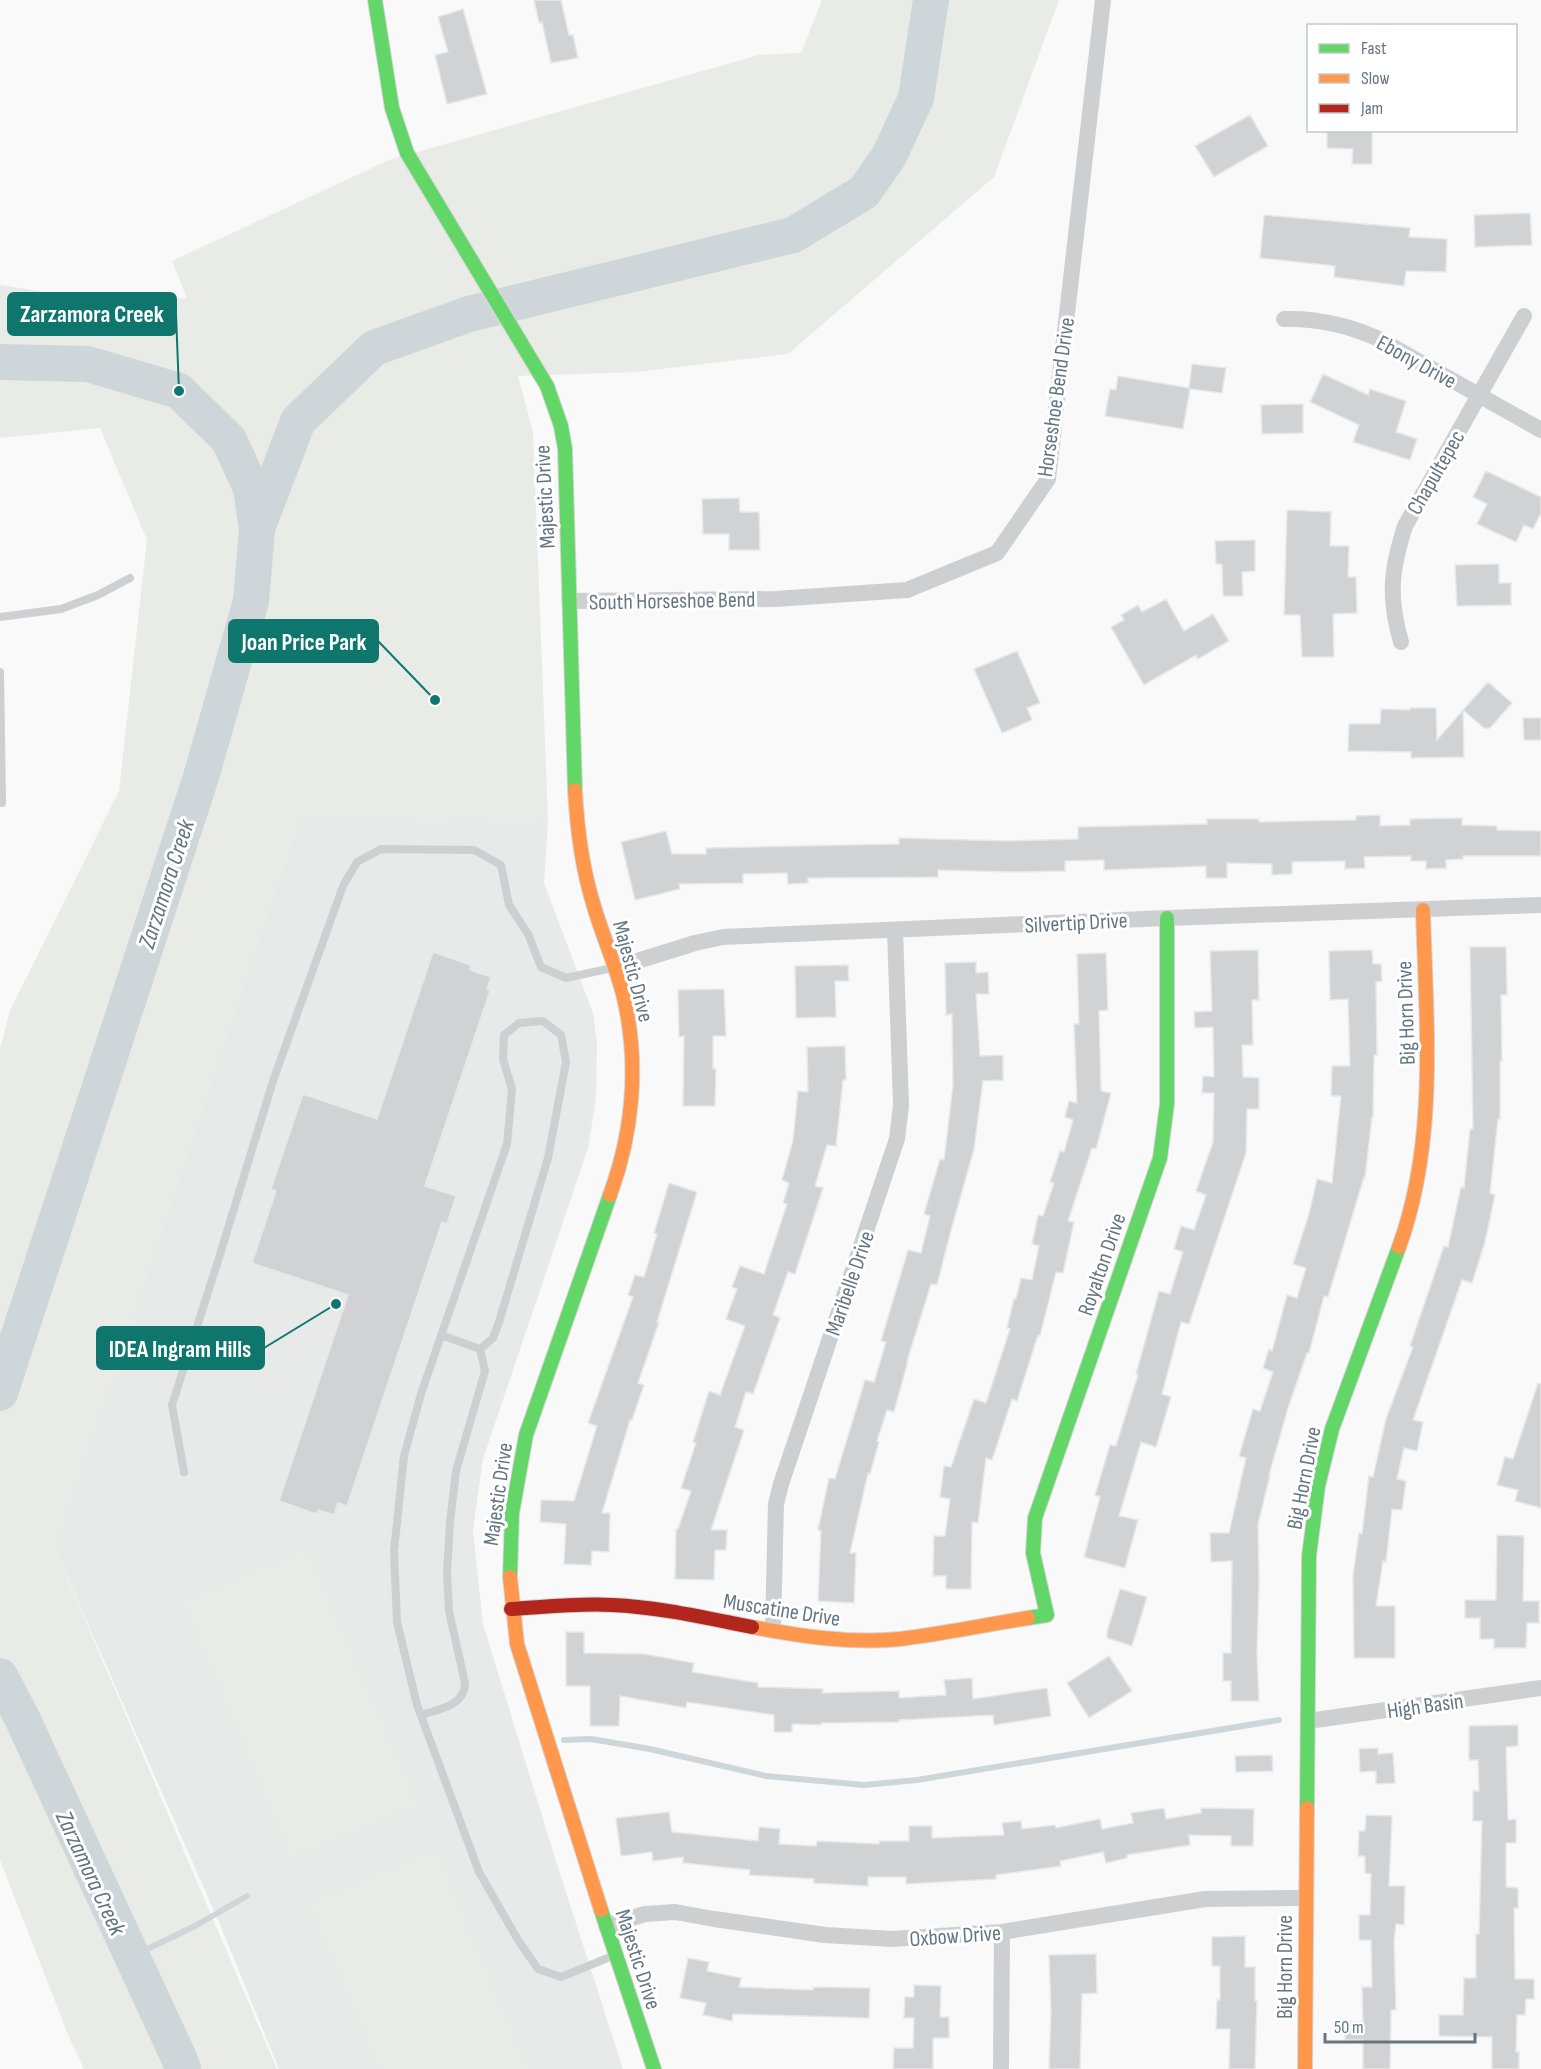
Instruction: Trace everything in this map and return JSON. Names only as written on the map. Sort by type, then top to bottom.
[{"type":"street","name":"Majestic Drive","points":[[375,0],[392,108],[407,153],[547,386],[561,426],[565,449],[576,809],[581,850],[590,891],[624,1000],[630,1037],[630,1105],[626,1143],[616,1179],[526,1435],[516,1473],[509,1554],[511,1609],[517,1644],[615,1955],[654,2069]]},
{"type":"street","name":"Horseshoe Bend Drive","points":[[775,599],[907,590],[997,554],[1048,479],[1103,0]]},
{"type":"street","name":"Chapultepec","points":[[1401,642],[1396,626],[1392,592],[1395,559],[1405,526],[1524,316]]},
{"type":"street","name":"Ebony Drive","points":[[1284,319],[1323,321],[1361,331],[1541,430]]},
{"type":"street","name":"South Horseshoe Bend","points":[[570,601],[775,599]]},
{"type":"street","name":"Silvertip Drive","points":[[615,968],[695,943],[723,937],[1541,905]]},
{"type":"street","name":"Big Horn Drive","points":[[1305,2069],[1309,1556],[1318,1486],[1332,1429],[1406,1228],[1420,1166],[1428,1073],[1423,910]]},
{"type":"street","name":"Royalton Drive","points":[[1047,1615],[1033,1552],[1035,1518],[1160,1158],[1165,1128],[1167,1084],[1167,918]]},
{"type":"street","name":"Maribelle Drive","points":[[773,1630],[776,1504],[781,1484],[897,1139],[902,1105],[895,931]]},
{"type":"street","name":"Muscatine Drive","points":[[511,1609],[585,1604],[614,1605],[660,1610],[830,1640],[898,1639],[1047,1615]]},
{"type":"street","name":"High Basin","points":[[1308,1721],[1541,1688]]},
{"type":"street","name":"Oxbow Drive","points":[[606,1926],[645,1914],[675,1912],[714,1920],[860,1938],[892,1939],[1002,1932],[1205,1899],[1305,1898]]},
{"type":"street","points":[[1001,2069],[1002,1932]]},
{"type":"lane","points":[[0,617],[61,609],[98,595],[130,578]]},
{"type":"lane","points":[[0,672],[2,803],[0,803]]},
{"type":"lane","points":[[184,1472],[172,1405],[273,1081],[343,886],[357,862],[381,849],[474,850],[501,865],[509,905],[528,934],[542,967],[566,978],[615,968]]},
{"type":"lane","points":[[480,1349],[493,1338],[499,1322],[548,1158],[566,1062],[561,1035],[543,1021],[519,1023],[504,1035],[502,1059],[512,1089],[507,1144],[421,1394],[404,1456],[394,1551],[397,1622],[421,1715],[479,1872],[518,1940],[538,1969],[561,1977],[615,1955]]},
{"type":"lane","points":[[441,1335],[480,1349]]},
{"type":"lane","points":[[421,1715],[452,1706],[465,1692],[449,1611],[447,1573],[456,1471],[485,1371],[480,1349]]},
{"type":"shaded area","points":[[822,0],[1059,0],[994,177],[788,354],[636,372],[518,376],[533,432],[548,822],[299,819],[54,1547],[277,2069],[84,2069],[69,2037],[0,1860],[0,1049],[10,1011],[119,791],[147,540],[100,428],[0,438],[0,285],[103,301],[187,298],[172,261],[389,160],[759,55],[801,53]]},
{"type":"shaded area","points":[[299,819],[548,822],[544,883],[593,1013],[597,1044],[596,1099],[588,1148],[483,1459],[473,1530],[483,1624],[623,2069],[279,2069],[218,1920],[54,1547]]},
{"type":"shaded area","points":[[308,1549],[418,1805],[291,1858],[182,1602]]},
{"type":"shaded area","points":[[436,1849],[529,2069],[378,2069],[308,1903]]},
{"type":"building","points":[[534,0],[561,0],[569,35],[573,35],[578,58],[551,63],[542,22],[539,23]]},
{"type":"building","points":[[463,9],[487,94],[447,104],[435,55],[448,52],[438,17]]},
{"type":"building","points":[[1250,115],[1268,146],[1214,177],[1195,146]]},
{"type":"building","points":[[1327,132],[1372,132],[1372,164],[1352,164],[1353,149],[1327,148]]},
{"type":"building","points":[[1530,213],[1532,245],[1475,247],[1474,215]]},
{"type":"building","points":[[1264,215],[1410,228],[1409,237],[1447,239],[1446,272],[1406,271],[1404,286],[1334,277],[1335,266],[1260,258]]},
{"type":"building","points":[[1192,364],[1226,368],[1222,393],[1190,389],[1183,429],[1105,416],[1110,389],[1116,390],[1118,376],[1189,388]]},
{"type":"building","points":[[1323,374],[1368,395],[1370,389],[1406,401],[1396,432],[1417,439],[1410,460],[1353,442],[1359,425],[1310,402]]},
{"type":"building","points":[[1303,404],[1303,433],[1262,434],[1261,405]]},
{"type":"building","points":[[1486,471],[1541,497],[1541,513],[1533,529],[1524,525],[1516,542],[1477,524],[1487,504],[1473,497]]},
{"type":"building","points":[[739,498],[740,512],[759,512],[760,550],[729,550],[729,534],[703,534],[702,499]]},
{"type":"building","points":[[1287,510],[1331,512],[1330,546],[1349,546],[1348,577],[1356,577],[1357,613],[1333,614],[1334,657],[1302,657],[1300,615],[1284,615]]},
{"type":"building","points":[[1255,540],[1255,571],[1242,572],[1243,596],[1223,596],[1222,564],[1216,564],[1215,541]]},
{"type":"building","points":[[1499,564],[1499,583],[1511,583],[1511,605],[1457,606],[1455,565]]},
{"type":"building","points":[[1166,599],[1184,631],[1213,614],[1229,641],[1198,659],[1196,655],[1144,685],[1111,627],[1124,620],[1121,615],[1138,605],[1142,612]]},
{"type":"building","points":[[1017,651],[1040,703],[1027,708],[1032,720],[1002,733],[974,669]]},
{"type":"building","points":[[1488,682],[1512,703],[1490,728],[1484,728],[1463,710]]},
{"type":"building","points":[[1410,708],[1436,708],[1437,740],[1463,710],[1464,757],[1411,758],[1411,752],[1348,751],[1349,724],[1380,724],[1381,709],[1410,710]]},
{"type":"building","points":[[1523,718],[1541,718],[1541,740],[1524,740]]},
{"type":"building","points":[[1380,815],[1380,826],[1410,825],[1410,819],[1462,818],[1462,825],[1497,826],[1497,830],[1541,831],[1541,856],[1463,856],[1463,859],[1446,860],[1446,868],[1426,869],[1426,861],[1411,861],[1411,856],[1364,857],[1365,868],[1345,869],[1345,861],[1292,862],[1292,874],[1272,875],[1272,864],[1227,863],[1227,878],[1206,878],[1206,866],[1104,870],[1104,860],[1065,861],[1065,871],[938,870],[938,877],[808,878],[808,883],[788,884],[787,873],[743,874],[743,883],[679,884],[680,889],[635,900],[621,842],[666,831],[672,854],[706,854],[706,848],[899,844],[899,838],[1008,841],[1078,839],[1078,827],[1207,824],[1207,819],[1259,819],[1259,822],[1356,820],[1356,816]]},
{"type":"building","points":[[1470,947],[1506,947],[1507,995],[1501,995],[1500,1119],[1498,1119],[1490,1193],[1495,1195],[1485,1242],[1472,1283],[1462,1280],[1413,1420],[1423,1422],[1417,1451],[1404,1448],[1397,1479],[1406,1481],[1402,1510],[1392,1509],[1386,1562],[1383,1561],[1376,1606],[1395,1606],[1395,1658],[1354,1658],[1353,1576],[1359,1533],[1362,1534],[1369,1476],[1373,1477],[1386,1419],[1413,1347],[1410,1346],[1444,1246],[1448,1247],[1461,1187],[1464,1188],[1470,1129],[1473,1129]]},
{"type":"building","points":[[1258,950],[1259,1000],[1252,1000],[1253,1045],[1242,1045],[1243,1077],[1259,1078],[1259,1109],[1247,1109],[1246,1153],[1189,1324],[1181,1322],[1162,1394],[1171,1397],[1156,1447],[1141,1442],[1119,1516],[1138,1520],[1125,1568],[1084,1557],[1100,1497],[1095,1495],[1110,1445],[1116,1446],[1138,1375],[1136,1374],[1159,1291],[1170,1294],[1183,1252],[1174,1249],[1181,1226],[1194,1230],[1206,1195],[1196,1191],[1213,1142],[1214,1093],[1202,1093],[1203,1076],[1214,1077],[1213,1027],[1195,1028],[1194,1012],[1212,1011],[1210,951]]},
{"type":"building","points":[[1372,950],[1373,964],[1381,964],[1382,981],[1376,982],[1377,1055],[1374,1055],[1373,1117],[1365,1178],[1328,1297],[1324,1296],[1309,1353],[1307,1353],[1288,1408],[1258,1524],[1259,1701],[1231,1701],[1231,1681],[1223,1681],[1223,1653],[1231,1653],[1232,1561],[1211,1562],[1210,1533],[1229,1533],[1246,1458],[1239,1456],[1253,1409],[1260,1411],[1273,1372],[1263,1368],[1269,1349],[1272,1351],[1287,1295],[1297,1298],[1306,1268],[1293,1264],[1309,1214],[1317,1179],[1332,1183],[1341,1096],[1331,1096],[1332,1066],[1350,1066],[1348,999],[1330,1000],[1329,951]]},
{"type":"building","points":[[433,952],[471,965],[470,970],[491,977],[487,989],[490,991],[425,1186],[456,1196],[447,1224],[442,1222],[347,1506],[338,1503],[334,1515],[318,1510],[316,1514],[279,1501],[348,1295],[252,1263],[276,1191],[271,1189],[303,1094],[377,1119]]},
{"type":"building","points":[[1106,953],[1108,1010],[1099,1011],[1101,1091],[1111,1093],[1096,1149],[1092,1148],[1068,1221],[1074,1222],[1063,1273],[1056,1272],[1040,1336],[1038,1335],[1017,1401],[1012,1399],[992,1460],[986,1458],[978,1523],[972,1522],[971,1589],[946,1589],[946,1576],[933,1576],[934,1536],[945,1536],[950,1499],[940,1497],[944,1466],[951,1467],[974,1399],[986,1403],[1010,1329],[1007,1328],[1021,1278],[1032,1280],[1039,1246],[1032,1244],[1038,1215],[1043,1216],[1054,1183],[1050,1182],[1060,1151],[1064,1152],[1073,1120],[1065,1117],[1069,1101],[1077,1103],[1074,1024],[1079,1024],[1077,954]]},
{"type":"building","points":[[976,962],[976,973],[988,972],[989,994],[976,994],[980,1056],[1003,1055],[1003,1080],[983,1081],[974,1149],[937,1285],[931,1284],[894,1412],[887,1410],[877,1441],[879,1442],[870,1474],[868,1473],[850,1553],[856,1553],[854,1603],[818,1601],[821,1531],[818,1530],[829,1478],[835,1479],[865,1380],[874,1382],[886,1342],[881,1341],[908,1250],[921,1253],[930,1216],[924,1214],[940,1159],[944,1160],[953,1085],[952,1014],[946,1015],[945,963]]},
{"type":"building","points":[[848,965],[849,981],[835,981],[836,1017],[796,1018],[795,966]]},
{"type":"building","points":[[724,989],[726,1036],[713,1036],[713,1069],[716,1069],[715,1106],[683,1106],[684,1036],[679,1037],[678,990]]},
{"type":"building","points":[[845,1046],[846,1080],[843,1080],[836,1146],[827,1145],[815,1186],[823,1188],[795,1274],[788,1272],[773,1315],[780,1318],[753,1394],[746,1392],[735,1427],[744,1430],[711,1530],[727,1530],[726,1550],[715,1550],[714,1580],[675,1579],[676,1529],[678,1529],[691,1491],[681,1488],[696,1443],[693,1442],[709,1391],[720,1395],[745,1326],[726,1319],[737,1289],[732,1287],[740,1266],[764,1274],[787,1204],[783,1203],[789,1183],[782,1180],[793,1140],[798,1091],[808,1092],[807,1047]]},
{"type":"building","points":[[669,1183],[697,1192],[657,1322],[659,1322],[638,1383],[644,1385],[632,1420],[630,1420],[602,1513],[610,1513],[609,1552],[592,1551],[591,1565],[564,1564],[566,1524],[540,1522],[541,1500],[574,1501],[597,1426],[588,1423],[633,1297],[628,1295],[635,1275],[644,1277]]},
{"type":"building","points":[[1538,1383],[1541,1384],[1541,1508],[1515,1501],[1518,1490],[1497,1485],[1505,1457],[1513,1459]]},
{"type":"building","points":[[1497,1535],[1524,1536],[1523,1601],[1539,1601],[1539,1623],[1527,1623],[1526,1648],[1494,1648],[1494,1639],[1480,1639],[1480,1618],[1465,1618],[1465,1600],[1496,1600]]},
{"type":"building","points":[[1120,1589],[1147,1597],[1132,1646],[1107,1638]]},
{"type":"building","points":[[566,1632],[584,1632],[584,1653],[644,1654],[694,1663],[692,1672],[758,1683],[758,1687],[823,1689],[822,1693],[899,1691],[899,1698],[946,1695],[944,1680],[972,1678],[973,1699],[1047,1688],[1051,1716],[994,1725],[993,1715],[899,1720],[899,1722],[792,1724],[792,1732],[774,1732],[774,1715],[687,1702],[686,1708],[620,1696],[619,1726],[590,1726],[590,1686],[566,1686]]},
{"type":"building","points":[[1109,1656],[1132,1691],[1089,1718],[1067,1683]]},
{"type":"building","points":[[1518,1725],[1518,1746],[1506,1747],[1508,1820],[1516,1819],[1516,1843],[1506,1843],[1506,1887],[1518,1888],[1518,1908],[1514,1908],[1515,1979],[1534,1979],[1534,1999],[1526,1999],[1525,2015],[1517,2015],[1516,2052],[1519,2052],[1519,2069],[1492,2069],[1492,2037],[1439,2036],[1439,2015],[1463,2015],[1464,1978],[1476,1978],[1482,1821],[1473,1821],[1473,1791],[1479,1791],[1478,1760],[1469,1760],[1469,1726]]},
{"type":"building","points":[[1378,1748],[1378,1754],[1393,1753],[1395,1783],[1376,1784],[1376,1771],[1360,1772],[1359,1749]]},
{"type":"building","points":[[1272,1755],[1273,1771],[1236,1772],[1235,1756]]},
{"type":"building","points":[[1164,1808],[1166,1819],[1201,1813],[1201,1808],[1254,1809],[1253,1846],[1231,1846],[1231,1836],[1189,1835],[1190,1845],[1127,1855],[1127,1858],[1106,1863],[1103,1852],[1060,1861],[1061,1866],[996,1875],[996,1879],[906,1884],[906,1877],[868,1877],[868,1886],[814,1883],[814,1879],[749,1875],[750,1870],[683,1863],[683,1857],[653,1861],[652,1852],[621,1856],[616,1818],[669,1812],[672,1832],[758,1841],[759,1827],[780,1829],[779,1844],[816,1846],[817,1841],[879,1844],[879,1841],[909,1841],[909,1826],[932,1826],[932,1838],[1004,1835],[1002,1823],[1021,1821],[1022,1829],[1055,1825],[1056,1828],[1100,1819],[1102,1829],[1133,1823],[1131,1813]]},
{"type":"building","points":[[1366,1815],[1392,1816],[1389,1886],[1405,1886],[1404,1925],[1396,1924],[1394,1941],[1396,2010],[1391,2010],[1390,2069],[1363,2069],[1363,2040],[1345,2040],[1346,2022],[1363,2022],[1362,1987],[1372,1987],[1371,1940],[1359,1940],[1359,1915],[1370,1915],[1371,1874],[1365,1873],[1365,1856],[1358,1856],[1359,1831],[1365,1831]]},
{"type":"building","points":[[1245,1936],[1245,1967],[1255,1967],[1255,2001],[1257,2001],[1255,2069],[1229,2069],[1230,2029],[1216,2029],[1217,2000],[1220,2000],[1220,1966],[1212,1966],[1212,1937]]},
{"type":"building","points":[[1096,1954],[1097,1993],[1082,1994],[1080,2069],[1049,2069],[1051,2011],[1049,1955]]},
{"type":"building","points":[[688,1958],[709,1962],[707,1971],[741,1978],[739,1987],[813,1990],[813,1987],[870,1988],[869,2018],[733,2014],[732,2021],[703,2015],[706,2003],[680,1998]]},
{"type":"building","points":[[914,1985],[941,1986],[940,2017],[949,2017],[949,2038],[933,2038],[933,2069],[893,2069],[894,2048],[913,2048],[914,2018],[904,2018],[905,1997],[914,1997]]},
{"type":"waterway","points":[[258,526],[298,421],[374,348],[469,314],[793,235],[864,192],[889,156],[916,98],[931,0]]},
{"type":"waterway","name":"Zarzamora Creek","points":[[0,362],[88,364],[179,391],[229,440],[251,488],[257,530],[251,601],[201,777],[0,1393]]},
{"type":"waterway","name":"Zarzamora Creek","points":[[0,1676],[22,1718],[183,2069]]},
{"type":"waterway","points":[[564,1740],[591,1739],[650,1749],[766,1776],[864,1785],[917,1780],[1279,1720]]},
{"type":"waterway","points":[[133,1956],[195,1926],[247,1896]]},
{"type":"traffic: fast","points":[[375,0],[392,108],[407,153],[547,386],[561,426],[565,449],[575,790]]},
{"type":"traffic: fast","points":[[1028,1618],[1047,1615],[1033,1553],[1035,1518],[1160,1158],[1167,1104],[1167,918]]},
{"type":"traffic: fast","points":[[510,1577],[512,1513],[526,1435],[610,1195]]},
{"type":"traffic: fast","points":[[1307,1808],[1309,1556],[1318,1486],[1332,1429],[1399,1247]]},
{"type":"traffic: fast","points":[[601,1910],[654,2069]]},
{"type":"traffic: slow","points":[[575,790],[586,876],[617,974],[629,1023],[631,1098],[624,1147],[610,1195]]},
{"type":"traffic: slow","points":[[1399,1247],[1420,1165],[1425,1123],[1427,1038],[1423,910]]},
{"type":"traffic: slow","points":[[510,1577],[517,1644],[601,1910]]},
{"type":"traffic: slow","points":[[752,1627],[825,1638],[881,1640],[932,1635],[1028,1618]]},
{"type":"traffic: slow","points":[[1305,2069],[1307,1808]]},
{"type":"traffic: jam","points":[[511,1609],[587,1604],[630,1606],[682,1613],[752,1627]]},
{"type":"place","name":"Zarzamora Creek","points":[[179,391]]},
{"type":"place","name":"Joan Price Park","points":[[435,700]]},
{"type":"place","name":"IDEA Ingram Hills","points":[[336,1304]]}]
